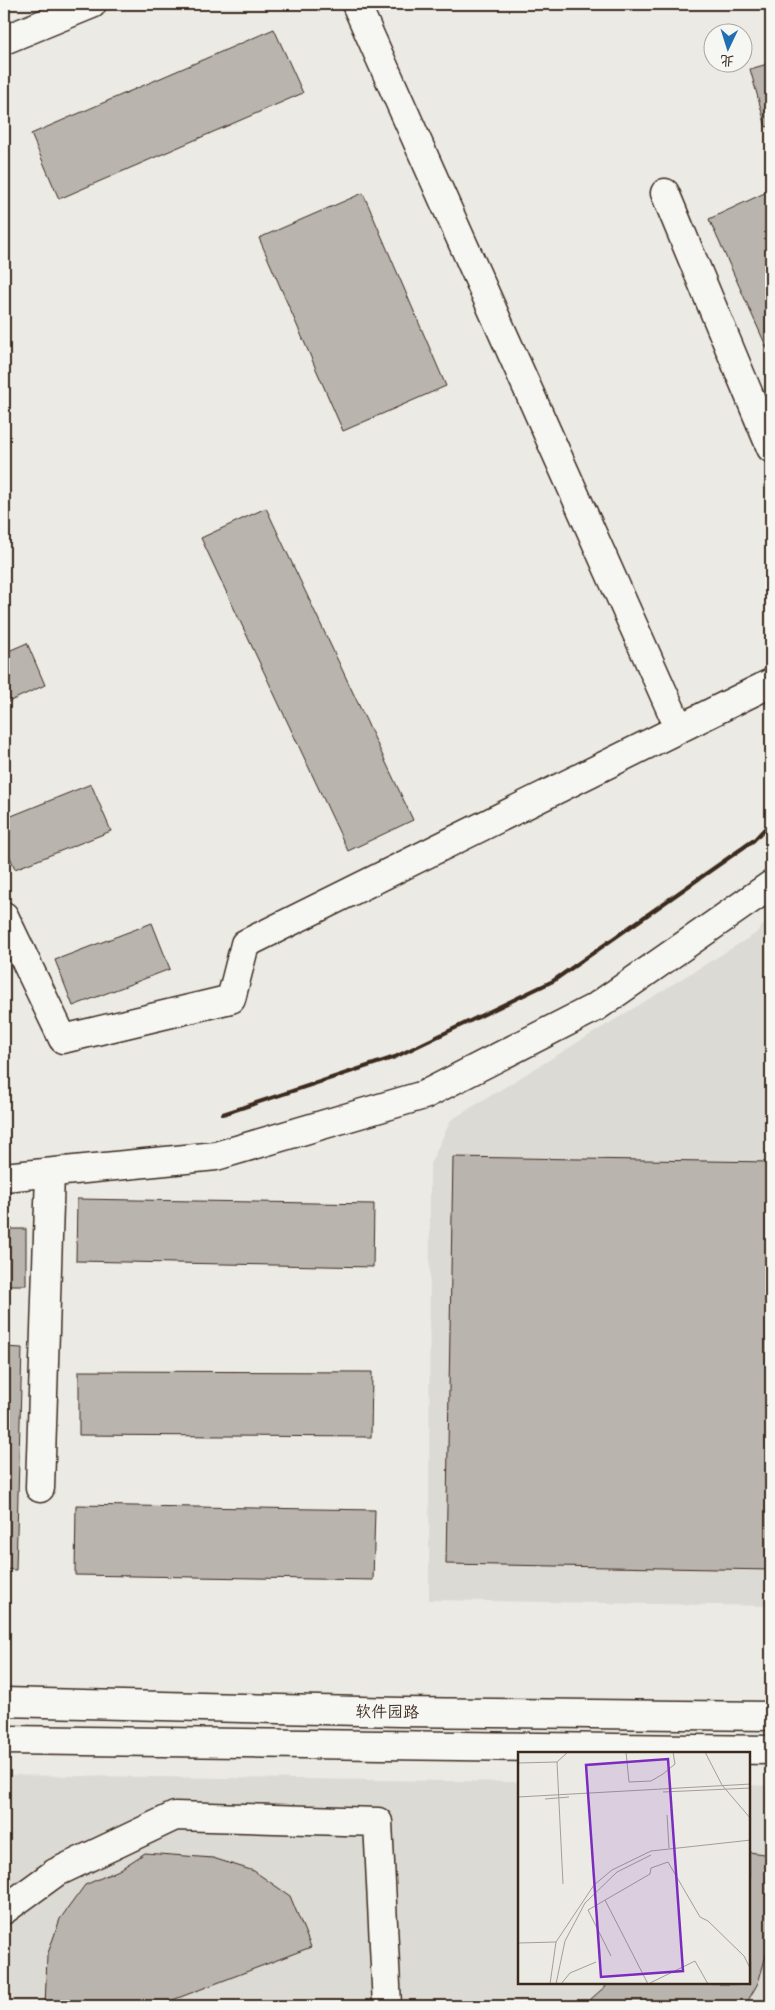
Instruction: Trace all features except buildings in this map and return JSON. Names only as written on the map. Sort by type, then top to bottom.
[{"type":"main road","points":[[4,40],[92,4]]},
{"type":"main road","points":[[356,4],[679,728]]},
{"type":"main road","points":[[665,193],[771,448]]},
{"type":"main road","points":[[4,916],[64,1039],[231,999],[244,944],[771,683]]},
{"type":"main road","points":[[4,1178],[216,1156],[424,1095],[596,1007],[771,885]]},
{"type":"main road","points":[[40,1488],[50,1173]]},
{"type":"main road","name":"软件园路","points":[[4,1702],[402,1712],[771,1716]]},
{"type":"main road","name":"软件园路","points":[[4,1740],[771,1750]]},
{"type":"main road","points":[[4,1910],[54,1873],[176,1816],[378,1822],[387,2006]]},
{"type":"shaded area","points":[[771,916],[771,1606],[429,1600],[430,1164],[451,1120],[755,934]]},
{"type":"shaded area","points":[[4,1775],[518,1782],[518,1985],[750,1985],[750,1785],[771,1786],[771,2006],[4,2006]]},
{"type":"railway","points":[[223,1114],[395,1057],[553,981],[754,840],[771,822]]}]
